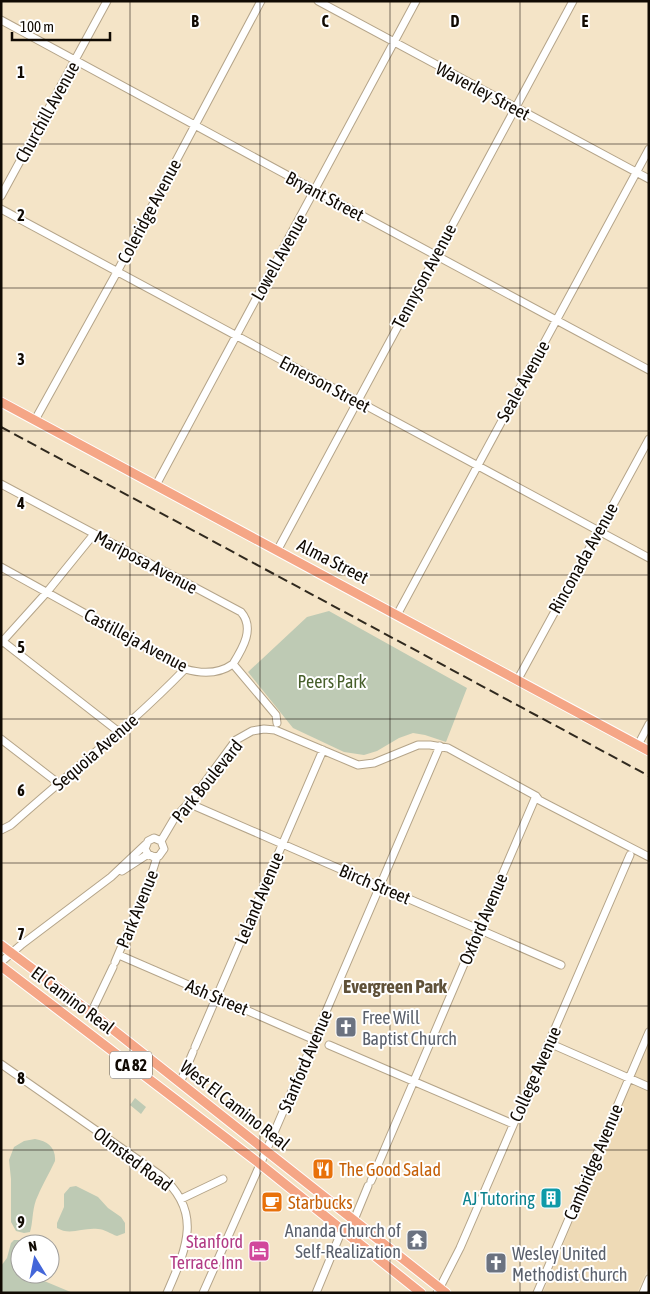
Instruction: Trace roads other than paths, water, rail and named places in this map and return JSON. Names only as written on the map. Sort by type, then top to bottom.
[{"type":"main road","name":"Alma Street","points":[[1,402],[649,750]]},
{"type":"main road","name":"West El Camino Real","points":[[1,946],[91,1013],[267,1150],[441,1291]]},
{"type":"main road","name":"El Camino Real","points":[[1,966],[220,1134]]},
{"type":"main road","name":"West El Camino Real","points":[[220,1134],[421,1293]]},
{"type":"street","name":"Churchill Avenue","points":[[1,196],[107,1]]},
{"type":"street","name":"Coleridge Avenue","points":[[35,420],[117,272],[261,1]]},
{"type":"street","name":"Waverley Street","points":[[318,1],[649,179]]},
{"type":"street","name":"Lowell Avenue","points":[[156,485],[416,1]]},
{"type":"street","name":"Tennyson Avenue","points":[[277,550],[356,400],[573,1]]},
{"type":"street","name":"Bryant Street","points":[[1,20],[649,370]]},
{"type":"street","name":"Seale Avenue","points":[[398,614],[649,149]]},
{"type":"street","name":"Emerson Street","points":[[1,209],[649,558]]},
{"type":"street","name":"Rinconada Avenue","points":[[518,679],[649,439]]},
{"type":"street","name":"Mariposa Avenue","points":[[1,484],[241,612],[246,618],[248,630],[247,636],[233,664]]},
{"type":"street","points":[[94,534],[47,592],[2,641],[119,732]]},
{"type":"street","name":"Castilleja Avenue","points":[[1,567],[185,669],[216,672],[233,664]]},
{"type":"street","points":[[233,664],[276,715],[277,723]]},
{"type":"street","name":"Sequoia Avenue","points":[[1,830],[11,825],[119,732],[160,696],[185,669]]},
{"type":"street","points":[[638,745],[649,724]]},
{"type":"street","name":"Park Boulevard","points":[[157,856],[163,851],[162,841],[174,819],[234,743],[249,732],[264,729],[275,730],[355,764],[366,765],[413,746],[430,745],[452,749],[536,796],[539,800],[586,825],[590,824],[649,857]]},
{"type":"street","points":[[1,739],[58,783]]},
{"type":"street","name":"Stanford Avenue","points":[[203,1293],[267,1150],[440,746]]},
{"type":"street","name":"Leland Avenue","points":[[180,1083],[322,750]]},
{"type":"street","name":"Oxford Avenue","points":[[354,1220],[536,796]]},
{"type":"street","name":"Birch Street","points":[[188,803],[561,965]]},
{"type":"street","name":"Park Boulevard","points":[[146,843],[154,838],[162,841]]},
{"type":"street","points":[[146,843],[145,849],[148,854]]},
{"type":"street","points":[[1,962],[111,877],[146,843]]},
{"type":"street","points":[[111,877],[148,854],[157,856]]},
{"type":"street","name":"College Avenue","points":[[441,1291],[630,855]]},
{"type":"street","name":"Park Avenue","points":[[91,1013],[116,961],[149,882],[157,856]]},
{"type":"street","name":"Ash Street","points":[[116,961],[217,996],[314,1040]]},
{"type":"street","name":"Cambridge Avenue","points":[[537,1293],[649,1032]]},
{"type":"street","points":[[549,1043],[649,1087]]},
{"type":"street","points":[[328,1046],[513,1124]]},
{"type":"street","name":"Olmsted Road","points":[[1,1064],[160,1175],[181,1199],[187,1221],[187,1243],[167,1293]]},
{"type":"street","points":[[181,1199],[223,1179]]},
{"type":"street","points":[[316,1293],[342,1230]]},
{"type":"street","points":[[643,1293],[649,1279]]},
{"type":"railway","points":[[1,427],[649,776]]},
{"type":"place","name":"Free Will Baptist Church","points":[[346,1027]]},
{"type":"place","name":"The Good Salad","points":[[323,1169]]},
{"type":"place","name":"AJ Tutoring","points":[[551,1198]]},
{"type":"place","name":"Starbucks","points":[[272,1202]]},
{"type":"place","name":"Ananda Church of Self-Realization","points":[[417,1240]]},
{"type":"place","name":"Stanford Terrace Inn","points":[[259,1251]]},
{"type":"place","name":"Wesley United Methodist Church","points":[[496,1263]]},
{"type":"district","name":"Evergreen Park","points":[[395,986]]},
{"type":"park label","name":"Peers Park","points":[[332,681]]}]
